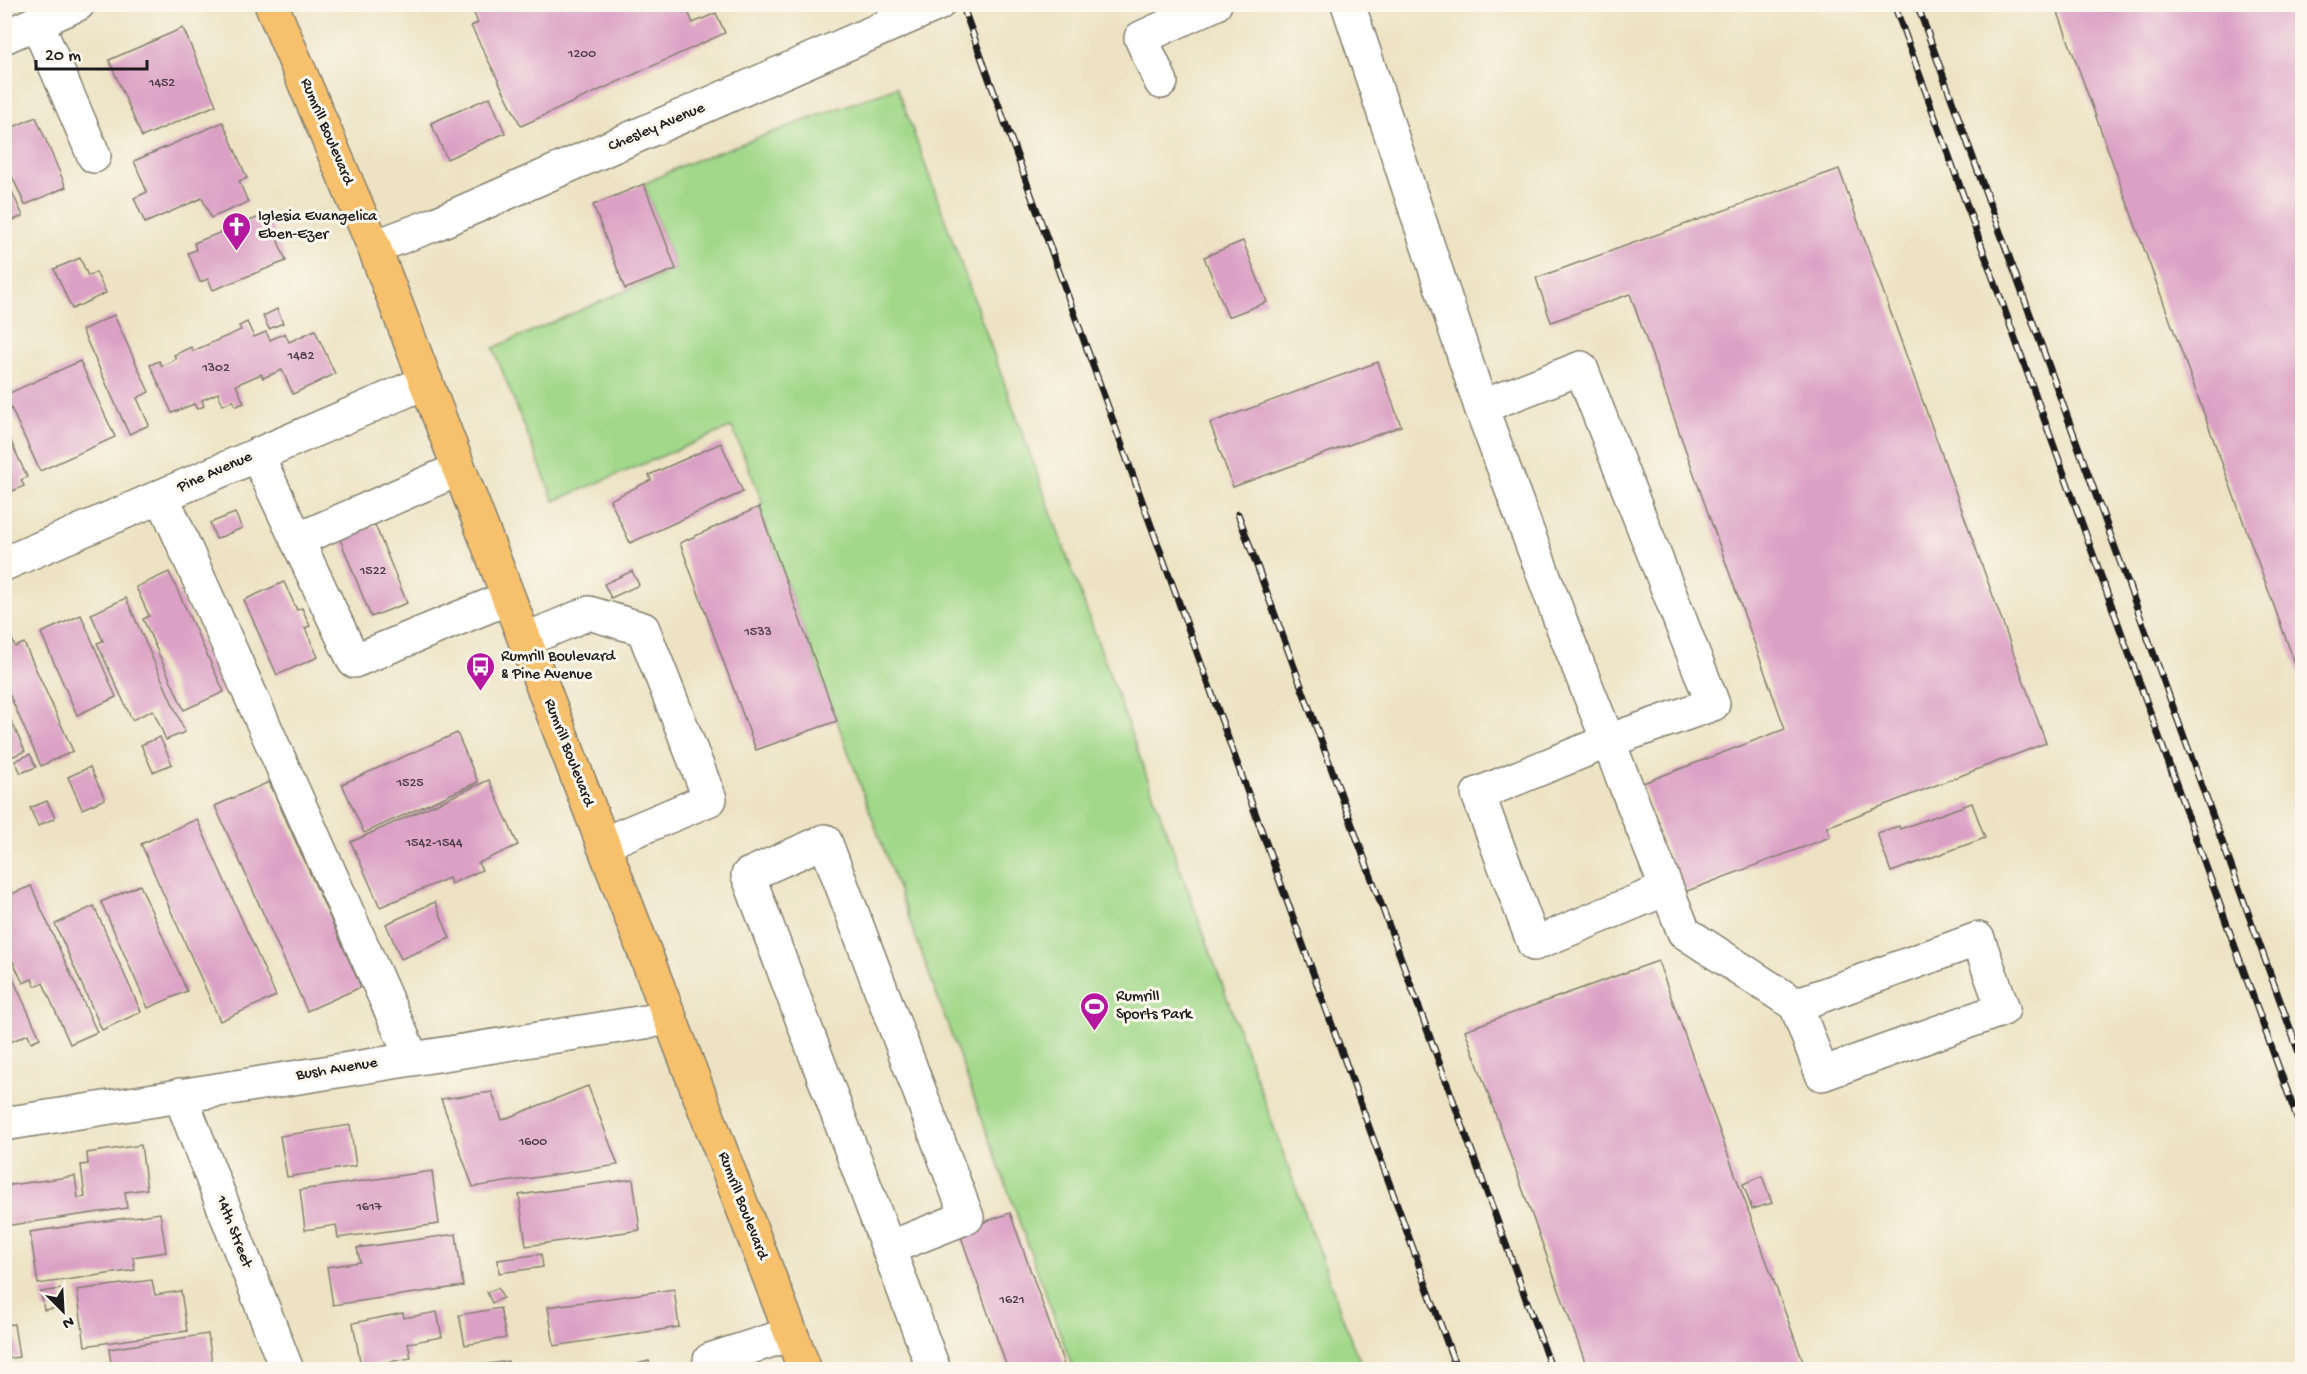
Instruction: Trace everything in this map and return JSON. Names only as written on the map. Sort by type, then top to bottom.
[{"type":"main road","name":"Rumrill Boulevard","points":[[271,4],[374,247],[805,1370]]},
{"type":"street","name":"Chesley Avenue","points":[[374,247],[433,225],[938,4]]},
{"type":"street","points":[[1161,82],[1141,38],[1215,4]]},
{"type":"street","points":[[1348,4],[1482,407],[1608,741],[1684,932],[1796,1005],[1822,1074],[2003,1008],[1978,939],[1796,1005]]},
{"type":"street","points":[[4,37],[56,11],[94,156]]},
{"type":"street","points":[[1482,407],[1581,368],[1713,704],[1608,741],[1478,794],[1534,944],[1666,889]]},
{"type":"street","name":"Pine Avenue","points":[[4,564],[426,381]]},
{"type":"street","points":[[257,455],[354,661],[508,598]]},
{"type":"street","points":[[297,540],[459,470]]},
{"type":"street","points":[[162,496],[412,1058]]},
{"type":"street","points":[[525,640],[589,613],[643,629],[710,799],[603,844]]},
{"type":"street","points":[[889,1248],[967,1217],[825,841],[748,875],[934,1370]]},
{"type":"street","name":"Bush Avenue","points":[[4,1124],[670,1018]]},
{"type":"street","name":"14th Street","points":[[180,1095],[287,1370]]},
{"type":"street","points":[[713,1370],[710,1360],[791,1334]]},
{"type":"green space","name":"Rumrill Sports Park","points":[[897,87],[1352,1343],[1364,1369],[1073,1369],[759,507],[763,503],[732,427],[554,501],[493,348],[676,269],[644,184],[683,165]]},
{"type":"building","points":[[470,4],[697,4],[687,9],[693,23],[716,13],[725,33],[521,126],[471,26],[478,23]]},
{"type":"building","points":[[2055,4],[2302,4],[2302,683]]},
{"type":"building","points":[[183,28],[216,105],[142,137],[109,60]]},
{"type":"building","points":[[490,97],[505,133],[447,159],[431,123]]},
{"type":"building","points":[[36,117],[66,187],[25,205],[4,158],[4,131]]},
{"type":"building","points":[[223,122],[247,178],[239,181],[248,202],[211,218],[202,198],[145,223],[134,198],[147,192],[134,161]]},
{"type":"building","points":[[1839,169],[2046,743],[1827,827],[1830,837],[1682,893],[1643,783],[1785,729],[1630,294],[1551,322],[1536,278]]},
{"type":"building","points":[[4,174],[23,216],[4,224]]},
{"type":"building","points":[[644,184],[676,269],[625,289],[593,205]]},
{"type":"building","name":"Iglesia Evangelica Eben-Ezer","points":[[267,214],[286,261],[213,290],[208,279],[200,282],[188,253],[196,250],[194,243]]},
{"type":"building","points":[[1243,241],[1267,302],[1228,317],[1204,257]]},
{"type":"building","points":[[80,258],[88,276],[96,272],[106,293],[72,309],[54,269]]},
{"type":"building","points":[[277,309],[283,323],[269,329],[263,316]]},
{"type":"building","points":[[114,315],[149,392],[137,398],[149,425],[129,434],[82,330]]},
{"type":"building","points":[[247,322],[254,337],[266,332],[270,340],[285,333],[289,342],[315,330],[335,374],[293,394],[282,370],[263,378],[261,374],[236,385],[244,403],[236,406],[233,400],[223,405],[218,393],[202,400],[204,406],[197,409],[194,404],[172,413],[150,365],[159,361],[162,366],[176,359],[174,355],[191,347],[193,351],[241,330],[239,326]]},
{"type":"building","points":[[80,361],[115,437],[40,471],[5,395]]},
{"type":"building","points":[[1378,362],[1401,426],[1233,487],[1210,423]]},
{"type":"building","points":[[4,426],[27,477],[21,480],[24,486],[6,494]]},
{"type":"building","points":[[721,443],[743,492],[630,543],[610,500],[651,480],[649,475]]},
{"type":"building","points":[[759,507],[837,721],[756,750],[680,543]]},
{"type":"building","points":[[235,513],[242,528],[216,539],[210,523]]},
{"type":"building","points":[[375,525],[407,603],[371,617],[340,539]]},
{"type":"building","points":[[632,571],[639,585],[611,598],[604,584]]},
{"type":"building","points":[[169,572],[224,692],[184,710],[143,619],[149,616],[136,587]]},
{"type":"building","points":[[284,582],[297,610],[302,608],[310,626],[305,628],[318,657],[277,675],[244,600]]},
{"type":"building","points":[[126,598],[185,732],[166,740],[153,710],[132,720],[97,643],[103,641],[91,614]]},
{"type":"building","points":[[81,615],[116,697],[77,715],[41,633]]},
{"type":"building","points":[[12,639],[15,647],[24,643],[73,751],[41,766],[7,689],[4,691],[4,643]]},
{"type":"building","points":[[4,705],[25,751],[4,760]]},
{"type":"building","points":[[457,733],[478,782],[364,833],[342,784]]},
{"type":"building","points":[[160,737],[172,764],[153,772],[141,745]]},
{"type":"building","points":[[30,754],[36,767],[21,773],[15,761]]},
{"type":"building","points":[[90,767],[105,799],[82,809],[68,777]]},
{"type":"building","points":[[489,780],[518,845],[478,863],[482,870],[451,884],[449,878],[380,907],[351,842]]},
{"type":"building","points":[[269,782],[361,987],[307,1011],[215,806]]},
{"type":"building","points":[[47,801],[55,818],[38,826],[30,808]]},
{"type":"building","points":[[1972,803],[1985,838],[1891,872],[1877,833],[1899,826],[1900,829]]},
{"type":"building","points":[[197,819],[276,996],[220,1021],[141,844]]},
{"type":"building","points":[[140,885],[187,991],[148,1008],[101,902]]},
{"type":"building","points":[[31,886],[97,1032],[70,1044],[43,983],[35,986],[32,979],[23,983],[4,943],[9,940],[4,931],[4,897]]},
{"type":"building","points":[[435,902],[450,938],[401,959],[386,924]]},
{"type":"building","points":[[94,906],[141,1012],[102,1030],[55,924]]},
{"type":"building","points":[[4,959],[40,1038],[31,1042],[28,1034],[4,1045]]},
{"type":"building","points":[[1658,961],[1806,1370],[1588,1370],[1465,1030]]},
{"type":"building","points":[[588,1086],[618,1165],[473,1187],[441,1099],[492,1092],[502,1120]]},
{"type":"building","points":[[350,1125],[356,1166],[287,1177],[280,1136]]},
{"type":"building","points":[[141,1145],[147,1189],[125,1192],[127,1208],[5,1226],[4,1186],[75,1176],[78,1198],[85,1197],[81,1165],[88,1164],[87,1153]]},
{"type":"building","points":[[432,1171],[439,1224],[338,1238],[336,1225],[305,1230],[300,1190]]},
{"type":"building","points":[[1762,1176],[1772,1203],[1752,1209],[1743,1184]]},
{"type":"building","points":[[633,1179],[640,1230],[526,1246],[519,1195]]},
{"type":"building","points":[[160,1213],[166,1252],[133,1257],[135,1270],[38,1284],[30,1232]]},
{"type":"building","points":[[1010,1213],[1066,1370],[1008,1370],[959,1231]]},
{"type":"building","points":[[456,1234],[463,1286],[333,1305],[327,1267],[360,1262],[357,1248]]},
{"type":"building","points":[[541,1254],[543,1267],[499,1273],[498,1260]]},
{"type":"building","points":[[152,1280],[155,1295],[181,1291],[187,1331],[85,1346],[77,1290]]},
{"type":"building","points":[[498,1288],[503,1298],[492,1303],[487,1292]]},
{"type":"building","points":[[61,1289],[63,1307],[44,1310],[41,1292]]},
{"type":"building","points":[[674,1289],[679,1327],[554,1346],[548,1307]]},
{"type":"building","points":[[500,1308],[506,1338],[465,1345],[459,1315]]},
{"type":"building","points":[[437,1312],[442,1337],[408,1343],[411,1358],[361,1367],[353,1323],[403,1313],[404,1318]]},
{"type":"building","points":[[14,1324],[19,1357],[4,1359],[4,1325]]},
{"type":"building","points":[[208,1334],[213,1370],[112,1370],[109,1349]]},
{"type":"building","points":[[508,1361],[510,1370],[463,1370],[463,1368]]},
{"type":"building","points":[[649,1361],[652,1370],[617,1370],[617,1369]]},
{"type":"railway","points":[[962,4],[1457,1370]]},
{"type":"railway","points":[[1894,4],[2302,1132]]},
{"type":"railway","points":[[1917,4],[2302,1061]]},
{"type":"railway","points":[[1238,514],[1552,1370]]},
{"type":"place","name":"Iglesia Evangelica Eben-Ezer","points":[[237,252]]},
{"type":"place","name":"Rumrill Boulevard & Pine Avenue","points":[[480,692]]},
{"type":"place","name":"Rumrill Sports Park","points":[[1095,1032]]}]
